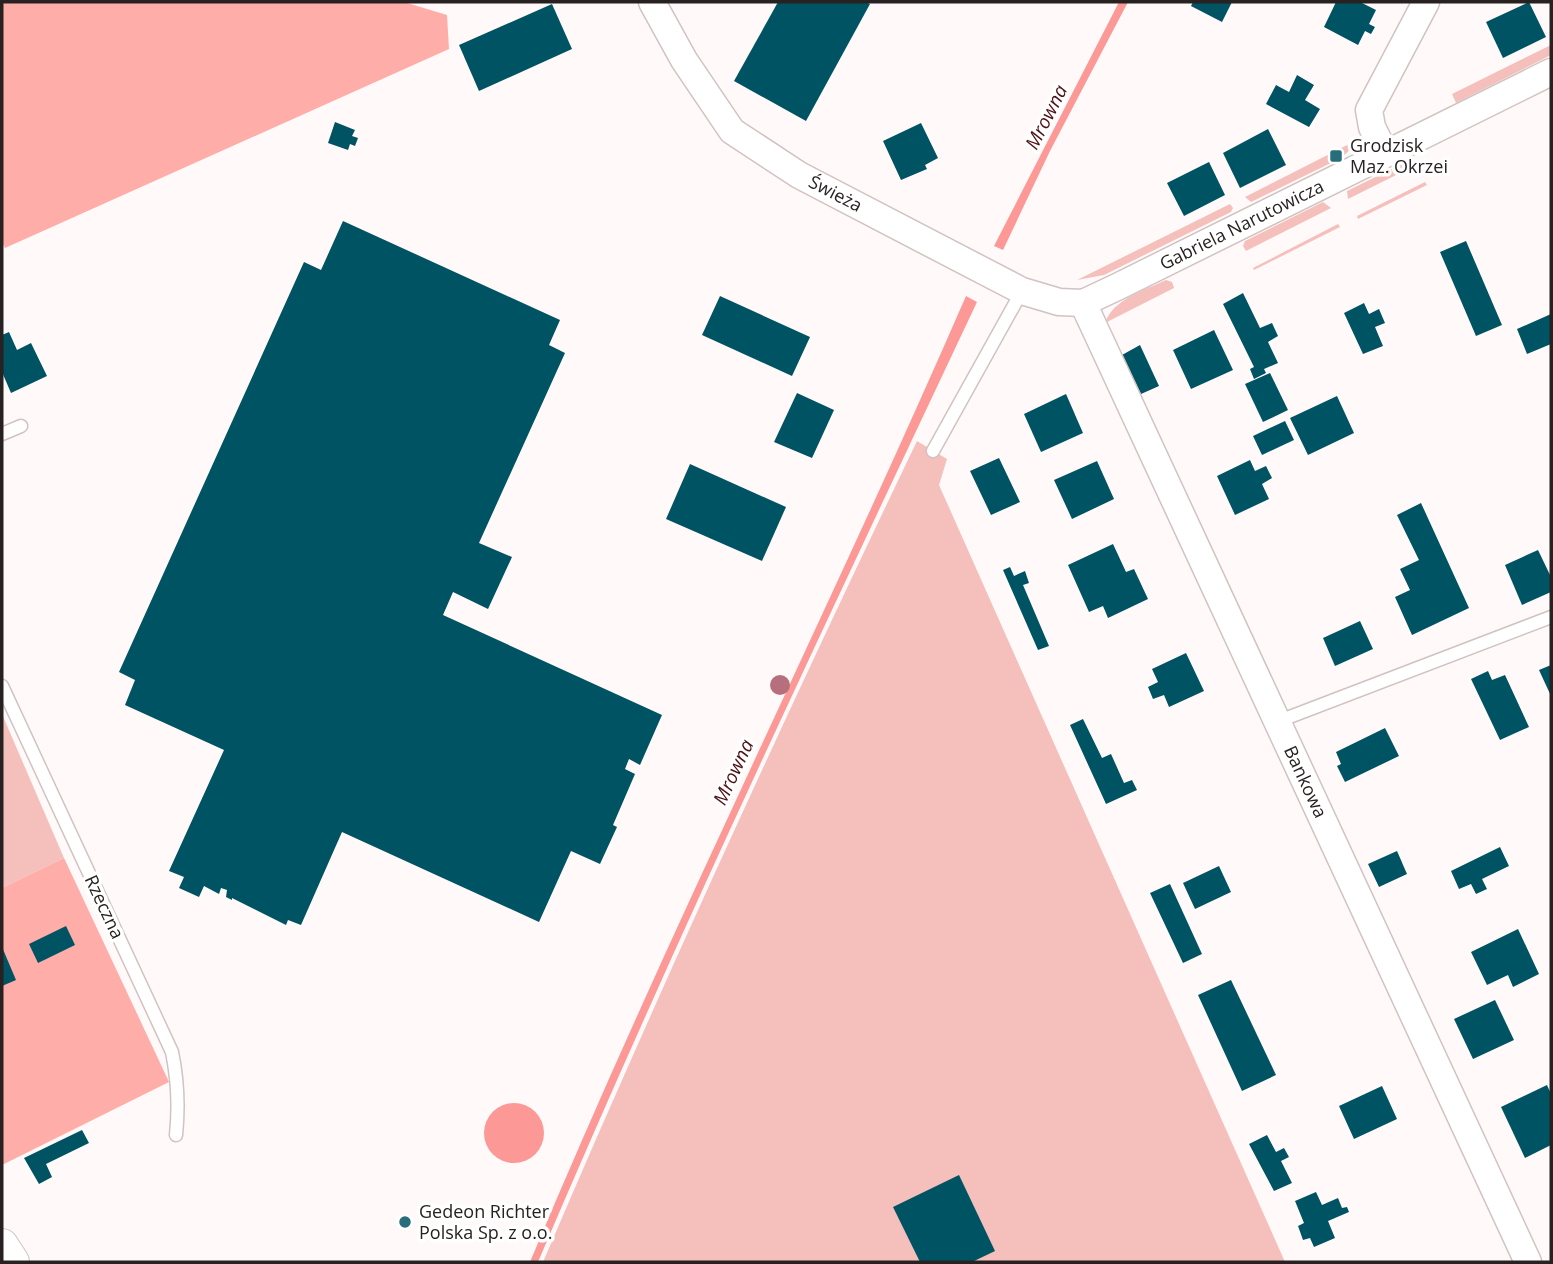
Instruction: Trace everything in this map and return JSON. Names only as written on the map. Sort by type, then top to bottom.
[{"type":"street","name":"Świeża","points":[[652,2],[684,60],[732,131],[799,175],[1022,291],[1059,302],[1083,303]]},
{"type":"street","points":[[1385,154],[1372,127],[1369,110],[1426,2]]},
{"type":"street","name":"Gabriela Narutowicza","points":[[1083,303],[1551,72]]},
{"type":"street","name":"Bankowa","points":[[1083,303],[1528,1262]]},
{"type":"street","points":[[2,1245],[13,1262]]},
{"type":"lane","points":[[933,451],[1022,291]]},
{"type":"lane","points":[[2,435],[21,425]]},
{"type":"lane","points":[[1279,721],[1551,617]]},
{"type":"lane","name":"Rzeczna","points":[[2,686],[172,1052],[177,1080],[176,1135]]},
{"type":"shaded area","points":[[2,2],[404,2],[447,15],[449,49],[5,248],[2,242]]},
{"type":"shaded area","points":[[1119,2],[1128,2],[1050,151],[1003,250],[994,246]]},
{"type":"shaded area","points":[[1551,45],[1551,55],[1456,103],[1452,94]]},
{"type":"shaded area","points":[[1355,141],[1353,147],[1341,158],[1251,202],[1245,197]]},
{"type":"shaded area","points":[[1410,160],[1416,165],[1348,199],[1347,191]]},
{"type":"shaded area","points":[[1425,182],[1427,185],[1358,219],[1357,216]]},
{"type":"shaded area","points":[[1323,202],[1331,208],[1246,251],[1243,246],[1245,241]]},
{"type":"shaded area","points":[[1230,204],[1233,208],[1231,212],[1104,275],[1077,280]]},
{"type":"shaded area","points":[[1338,224],[1340,227],[1254,270],[1253,268]]},
{"type":"shaded area","points":[[1166,280],[1172,282],[1174,288],[1105,323],[1122,301]]},
{"type":"shaded area","points":[[966,296],[977,302],[698,900],[538,1262],[530,1262],[636,1019],[858,538]]},
{"type":"shaded area","points":[[917,441],[947,459],[939,485],[1285,1262],[543,1262],[726,850]]},
{"type":"shaded area","points":[[2,714],[64,858],[2,888]]},
{"type":"shaded area","points":[[64,858],[169,1082],[2,1165],[2,888]]},
{"type":"shaded area","points":[[514,1103],[535,1112],[544,1133],[535,1154],[514,1163],[493,1154],[484,1133],[493,1112]]},
{"type":"building","points":[[778,2],[870,4],[806,121],[734,81]]},
{"type":"building","points":[[1193,2],[1232,2],[1222,22],[1191,6]]},
{"type":"building","points":[[1336,2],[1360,2],[1376,10],[1369,24],[1375,27],[1371,34],[1365,31],[1358,45],[1324,27]]},
{"type":"building","points":[[1529,2],[1546,37],[1503,58],[1486,22]]},
{"type":"building","points":[[552,4],[572,49],[479,91],[459,45]]},
{"type":"building","points":[[1297,75],[1314,85],[1305,100],[1320,109],[1309,127],[1266,104],[1276,85],[1289,92]]},
{"type":"building","points":[[335,122],[355,130],[352,136],[358,138],[355,146],[350,144],[348,150],[328,143]]},
{"type":"building","points":[[921,123],[938,158],[925,165],[927,169],[901,180],[883,141]]},
{"type":"building","points":[[1268,129],[1286,165],[1240,188],[1223,153]]},
{"type":"building","points":[[1209,162],[1225,195],[1184,216],[1167,183]]},
{"type":"building","points":[[343,221],[560,320],[549,345],[565,353],[479,543],[512,557],[488,609],[453,592],[443,615],[662,715],[640,765],[629,759],[625,769],[635,774],[613,825],[617,827],[600,864],[571,851],[539,922],[342,832],[301,925],[288,920],[286,925],[226,897],[227,890],[221,888],[219,894],[204,886],[199,897],[179,888],[184,877],[169,871],[224,750],[125,705],[135,680],[119,672],[304,262],[321,270]]},
{"type":"building","points":[[1466,241],[1502,325],[1476,336],[1440,252]]},
{"type":"building","points":[[1243,293],[1260,328],[1272,323],[1278,336],[1268,342],[1278,363],[1264,369],[1266,373],[1254,379],[1250,369],[1254,367],[1223,304]]},
{"type":"building","points":[[720,296],[810,337],[792,376],[702,335]]},
{"type":"building","points":[[1364,303],[1369,314],[1379,309],[1385,323],[1375,327],[1383,346],[1363,354],[1344,313]]},
{"type":"building","points":[[1551,314],[1551,344],[1527,354],[1517,329]]},
{"type":"building","points":[[1214,330],[1233,370],[1191,389],[1173,350]]},
{"type":"building","points":[[9,332],[17,350],[31,343],[47,376],[11,393],[2,372],[2,335]]},
{"type":"building","points":[[1140,345],[1159,386],[1141,394],[1122,355]]},
{"type":"building","points":[[1270,373],[1288,410],[1263,422],[1245,384]]},
{"type":"building","points":[[797,393],[834,410],[812,458],[774,442]]},
{"type":"building","points":[[1066,394],[1083,433],[1041,452],[1024,414]]},
{"type":"building","points":[[1337,396],[1354,433],[1308,455],[1290,418]]},
{"type":"building","points":[[1285,421],[1294,440],[1262,455],[1253,436]]},
{"type":"building","points":[[999,458],[1020,502],[991,515],[970,471]]},
{"type":"building","points":[[1250,460],[1255,471],[1266,466],[1272,478],[1262,484],[1269,499],[1235,515],[1217,476]]},
{"type":"building","points":[[1097,461],[1114,499],[1072,519],[1054,480]]},
{"type":"building","points":[[690,464],[786,507],[762,561],[666,519]]},
{"type":"building","points":[[1421,503],[1469,608],[1412,635],[1395,597],[1410,590],[1400,569],[1419,560],[1397,515]]},
{"type":"building","points":[[1113,544],[1126,572],[1134,569],[1148,599],[1108,618],[1103,606],[1089,612],[1068,565]]},
{"type":"building","points":[[1538,550],[1551,577],[1551,592],[1522,605],[1505,565]]},
{"type":"building","points":[[1010,567],[1014,576],[1025,571],[1029,583],[1023,585],[1049,646],[1038,650],[1003,570]]},
{"type":"building","points":[[1360,621],[1373,649],[1335,666],[1323,638]]},
{"type":"building","points":[[1186,653],[1204,691],[1169,707],[1164,695],[1153,699],[1148,687],[1158,682],[1152,669]]},
{"type":"building","points":[[1551,665],[1551,696],[1539,670]]},
{"type":"building","points":[[1488,671],[1492,680],[1505,675],[1529,727],[1500,740],[1471,679]]},
{"type":"building","points":[[1083,719],[1102,758],[1111,754],[1124,783],[1132,780],[1137,790],[1106,804],[1070,725]]},
{"type":"building","points":[[1385,728],[1399,756],[1345,782],[1337,766],[1341,764],[1336,752]]},
{"type":"building","points":[[1500,847],[1509,866],[1482,879],[1487,889],[1476,894],[1471,884],[1459,889],[1451,871]]},
{"type":"building","points":[[1397,851],[1407,874],[1379,887],[1368,864]]},
{"type":"building","points":[[1219,866],[1231,892],[1195,909],[1183,883]]},
{"type":"building","points":[[1170,884],[1202,954],[1183,963],[1150,893]]},
{"type":"building","points":[[66,926],[75,945],[38,963],[29,944]]},
{"type":"building","points":[[1518,929],[1539,974],[1513,987],[1508,975],[1487,985],[1471,952]]},
{"type":"building","points":[[2,947],[16,980],[2,986]]},
{"type":"building","points":[[1231,980],[1276,1075],[1242,1091],[1198,995]]},
{"type":"building","points":[[1495,1000],[1514,1040],[1473,1059],[1454,1019]]},
{"type":"building","points":[[1547,1085],[1551,1094],[1551,1145],[1525,1158],[1501,1107]]},
{"type":"building","points":[[1382,1086],[1397,1119],[1354,1139],[1339,1106]]},
{"type":"building","points":[[82,1130],[89,1143],[46,1164],[52,1177],[39,1184],[24,1158]]},
{"type":"building","points":[[1267,1135],[1276,1152],[1284,1148],[1289,1157],[1281,1161],[1292,1183],[1274,1191],[1249,1144]]},
{"type":"building","points":[[959,1175],[995,1251],[972,1262],[920,1262],[893,1207]]},
{"type":"building","points":[[1316,1192],[1322,1205],[1338,1198],[1342,1208],[1347,1207],[1349,1212],[1328,1221],[1335,1238],[1314,1247],[1310,1238],[1303,1240],[1298,1226],[1304,1223],[1295,1201]]},
{"type":"place","name":"Grodzisk Maz. Okrzei","points":[[1336,156]]},
{"type":"place","name":"Gedeon Richter Polska Sp. z o.o.","points":[[405,1222]]},
{"type":"water label","name":"Mrowna","points":[[1046,117]]},
{"type":"water label","name":"Mrowna","points":[[733,772]]}]
